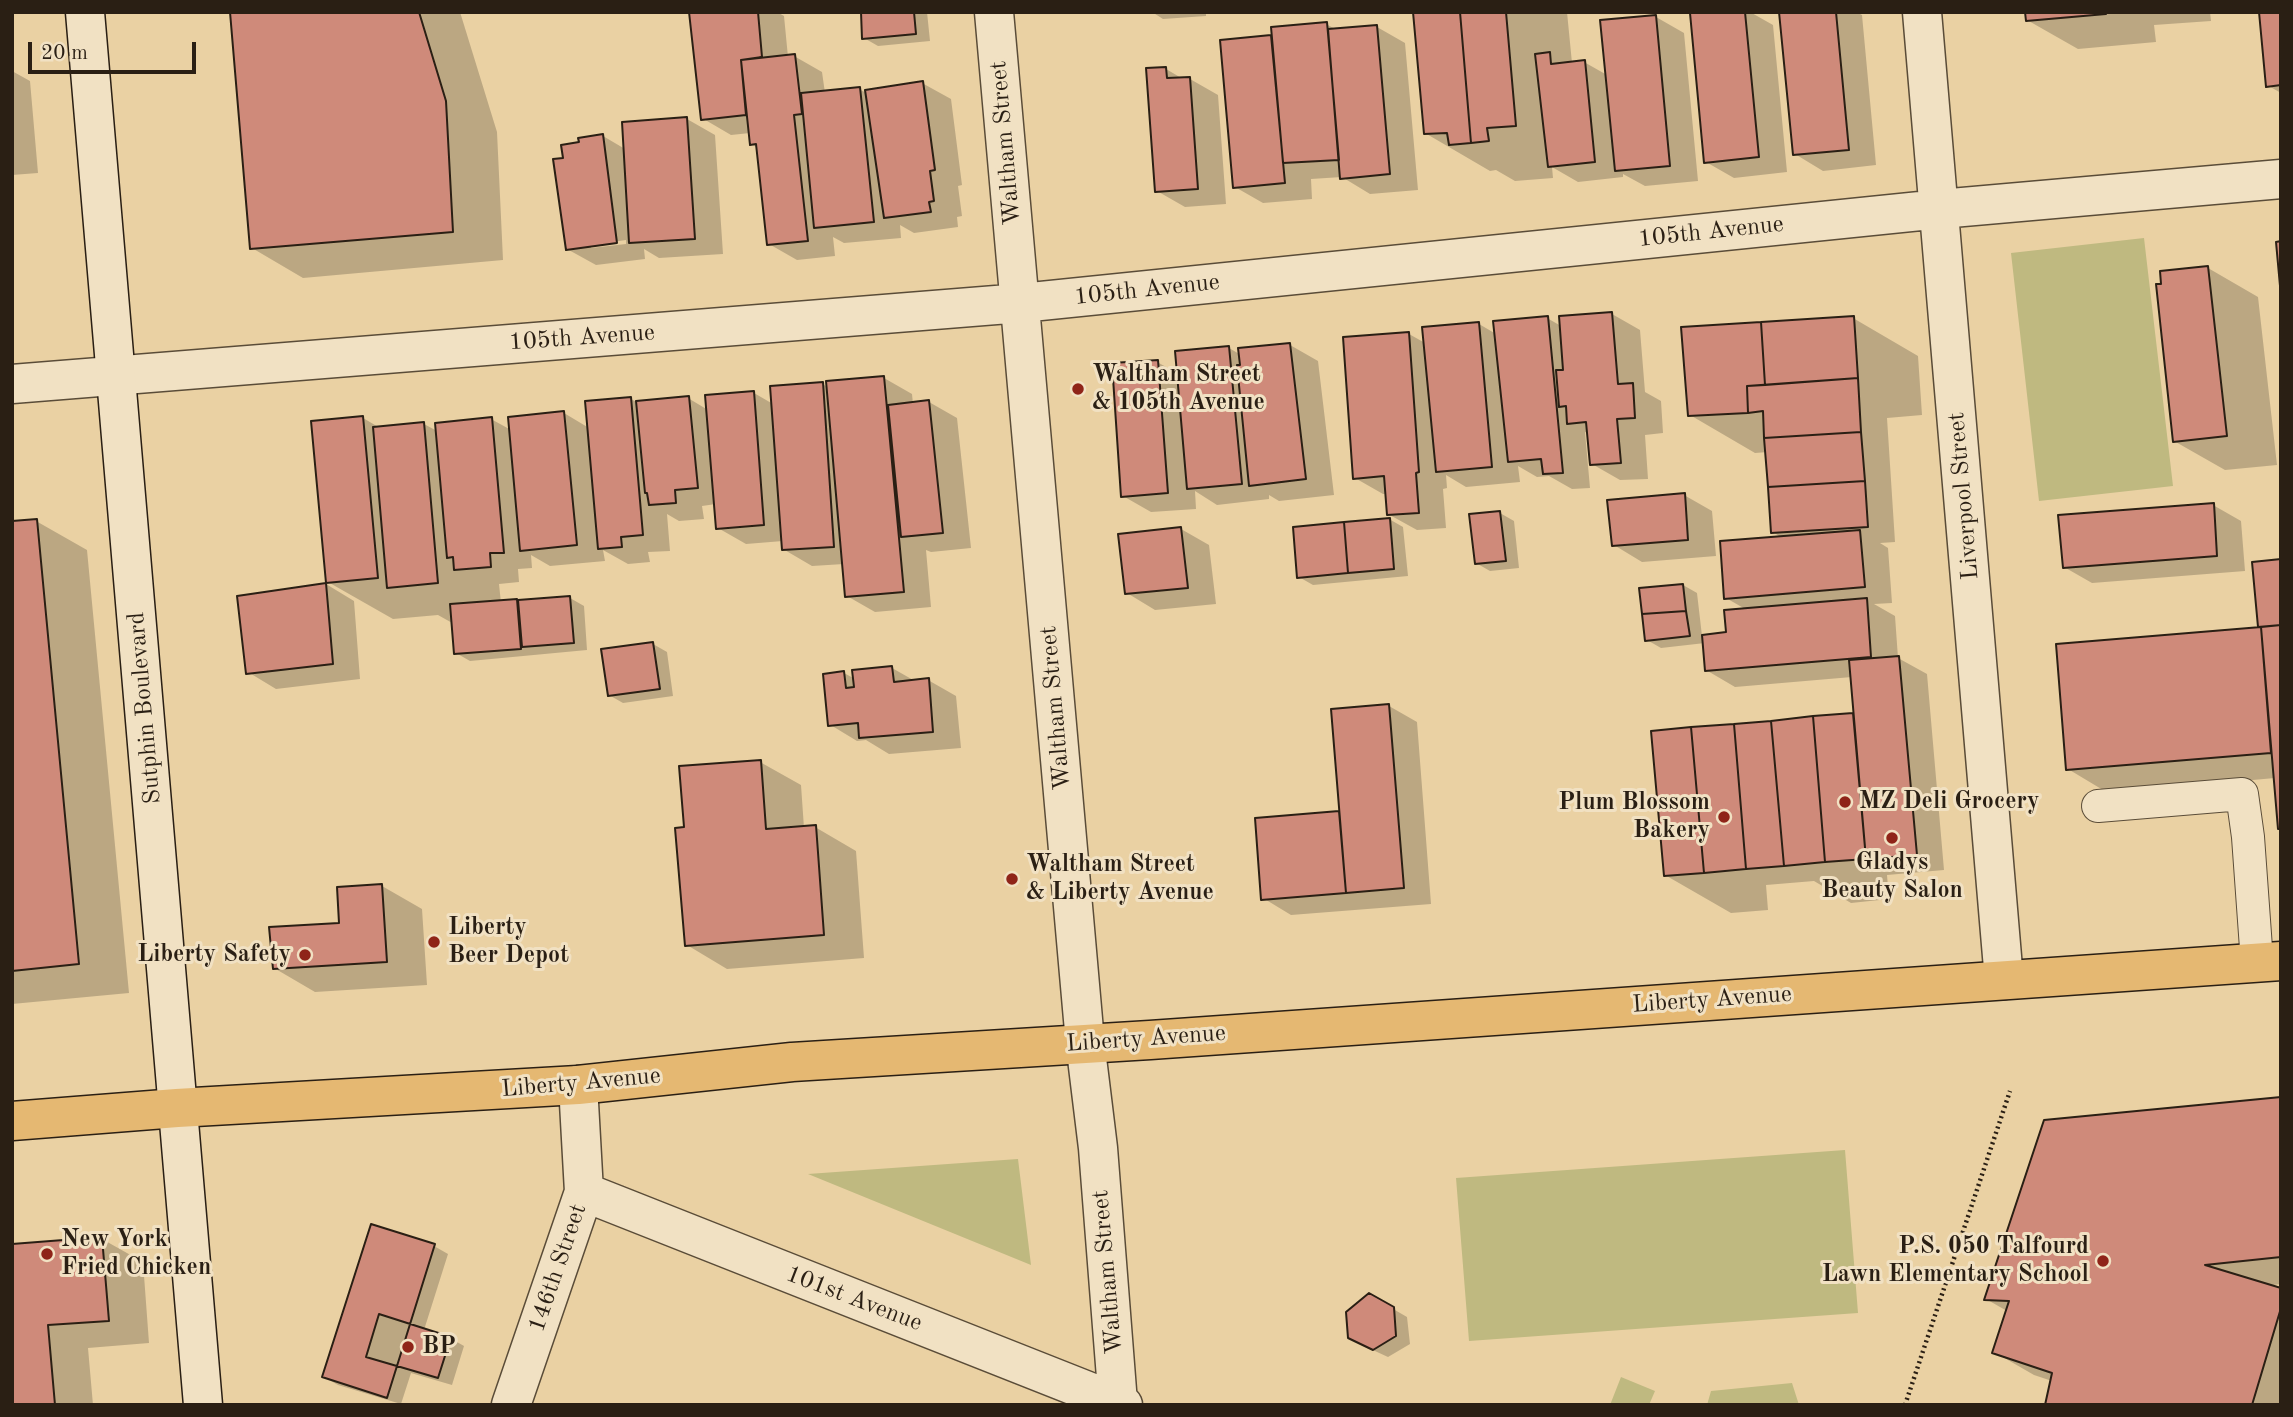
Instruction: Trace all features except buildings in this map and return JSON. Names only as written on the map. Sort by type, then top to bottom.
[{"type":"main road","name":"Liberty Avenue","points":[[12,1121],[177,1108],[578,1085],[792,1062],[1150,1040],[2269,962]]},
{"type":"street","name":"Sutphin Boulevard","points":[[85,12],[165,930],[177,1108],[203,1405]]},
{"type":"street","name":"Waltham Street","points":[[994,12],[1121,1404]]},
{"type":"street","name":"Liverpool Street","points":[[1922,12],[2004,980]]},
{"type":"street","name":"105th Avenue","points":[[12,384],[1021,303],[1940,209],[2281,178]]},
{"type":"street","name":"146th Street","points":[[510,1405],[584,1192],[578,1085]]},
{"type":"street","name":"101st Avenue","points":[[584,1192],[1121,1404]]},
{"type":"lane","points":[[2098,806],[2242,794],[2269,962]]},
{"type":"path","points":[[1905,1405],[2010,1091]]},
{"type":"shaded area","points":[[2144,238],[2173,486],[2039,501],[2011,253]]},
{"type":"shaded area","points":[[1845,1150],[1858,1313],[1469,1341],[1456,1178]]},
{"type":"shaded area","points":[[1018,1159],[1031,1265],[808,1174]]},
{"type":"shaded area","points":[[1621,1377],[1655,1391],[1649,1405],[1610,1405]]},
{"type":"shaded area","points":[[1792,1383],[1799,1405],[1707,1405],[1711,1391]]},
{"type":"place","name":"Waltham Street & 105th Avenue","points":[[1078,389]]},
{"type":"place","name":"MZ Deli Grocery","points":[[1845,802]]},
{"type":"place","name":"Plum Blossom Bakery","points":[[1724,817]]},
{"type":"place","name":"Gladys Beauty Salon","points":[[1892,838]]},
{"type":"place","name":"Waltham Street & Liberty Avenue","points":[[1012,879]]},
{"type":"place","name":"Liberty Beer Depot","points":[[434,942]]},
{"type":"place","name":"Liberty Safety","points":[[305,955]]},
{"type":"place","name":"New York Fried Chicken","points":[[47,1254]]},
{"type":"place","name":"P.S. 050 Talfourd Lawn Elementary School","points":[[2103,1261]]},
{"type":"place","name":"BP","points":[[408,1347]]}]
